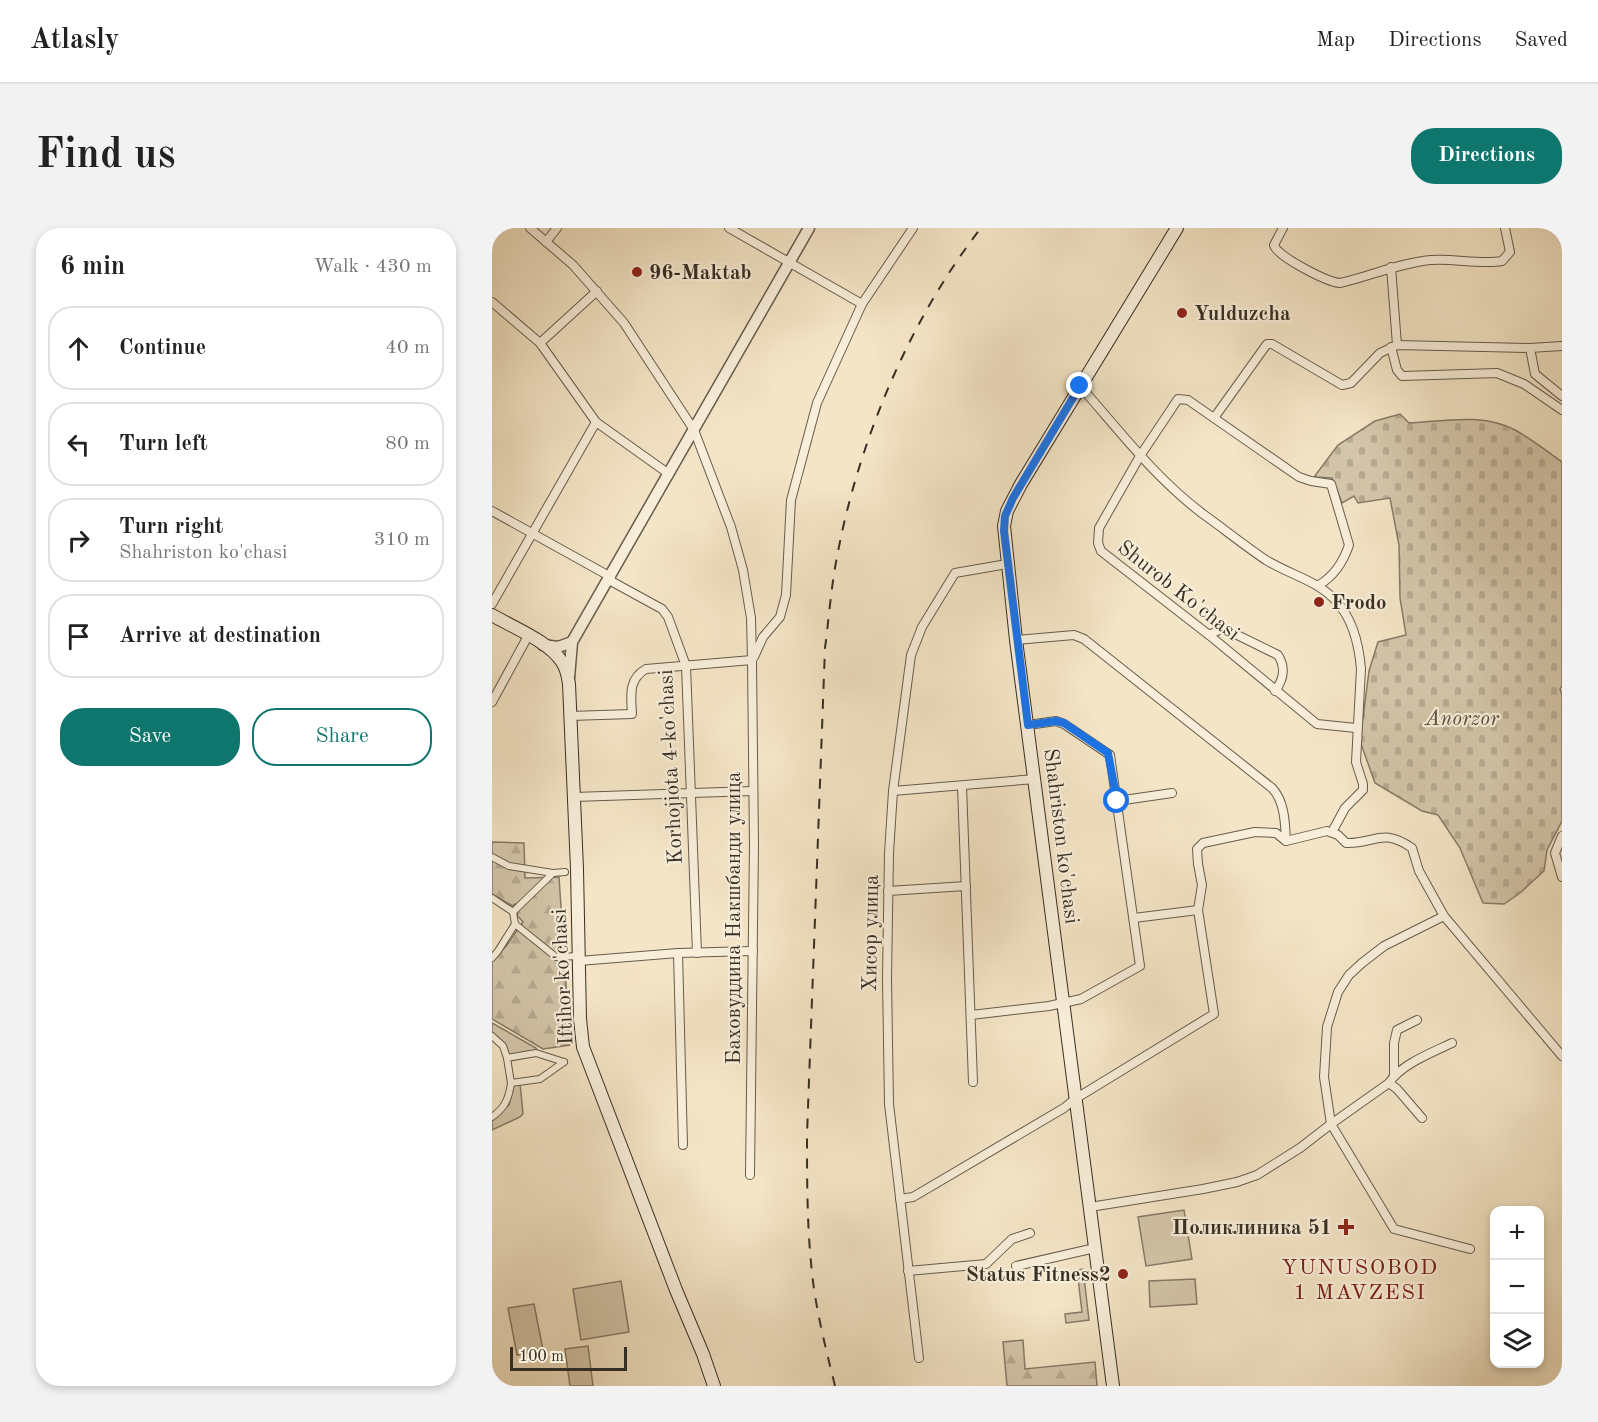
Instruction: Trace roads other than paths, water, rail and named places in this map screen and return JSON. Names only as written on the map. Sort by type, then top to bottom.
[{"type":"main road","name":"Shahriston ko'chasi","points":[[1113,1386],[1090,1249],[1090,1207],[1016,640],[1004,531],[1007,511],[1177,228]]},
{"type":"main road","name":"Iftihor ko'chasi","points":[[492,615],[543,645],[562,661],[565,668],[568,684],[574,797],[580,1026],[585,1054],[714,1386]]},
{"type":"main road","name":"Iftihor ko'chasi","points":[[703,1354],[723,1386]]},
{"type":"street","name":"Баховуддина Накшбанди улица","points":[[530,228],[573,265],[637,340],[694,430],[731,526],[743,570],[751,618],[752,660],[753,951],[750,1175]]},
{"type":"street","points":[[546,242],[557,228]]},
{"type":"street","points":[[729,228],[862,304]]},
{"type":"street","points":[[568,684],[572,642],[809,228]]},
{"type":"street","points":[[570,716],[632,714],[631,692],[636,676],[651,667],[752,660],[763,637],[780,617],[786,595],[791,500],[817,403],[862,304],[913,228]]},
{"type":"street","points":[[1283,228],[1274,242],[1277,252],[1333,282],[1347,281],[1390,267],[1450,258],[1498,262],[1505,259],[1510,248],[1505,228]]},
{"type":"street","points":[[1390,267],[1394,346],[1397,370],[1402,376],[1497,373],[1524,384],[1562,410]]},
{"type":"street","points":[[540,343],[597,291]]},
{"type":"street","points":[[492,302],[540,343],[596,422],[669,474]]},
{"type":"street","points":[[1214,418],[1268,344],[1272,344],[1342,385],[1351,383],[1372,360],[1394,346],[1530,348],[1562,346]]},
{"type":"street","points":[[1530,348],[1535,374],[1562,396]]},
{"type":"street","points":[[1080,386],[1140,456],[1201,512],[1267,560],[1318,585],[1343,610],[1356,640],[1361,669],[1356,728],[1356,762],[1363,790],[1345,808],[1332,832]]},
{"type":"street","name":"Shurob Ko'chasi","points":[[1318,585],[1338,568],[1349,545],[1331,484],[1299,477],[1188,400],[1178,399],[1140,456],[1099,528],[1098,543],[1106,557],[1209,635],[1317,724],[1356,728]]},
{"type":"street","points":[[492,604],[596,422]]},
{"type":"street","name":"Korhojiota 4-ko'chasi","points":[[492,511],[662,609],[668,618],[686,666],[697,953]]},
{"type":"street","name":"Хисор улица","points":[[919,1358],[889,1104],[888,891],[893,791],[911,655],[922,627],[955,573],[1007,564]]},
{"type":"street","points":[[1209,635],[1225,629],[1278,655],[1284,670],[1283,681],[1275,691]]},
{"type":"street","points":[[1016,640],[1074,635],[1084,639],[1272,788],[1277,794],[1284,813],[1286,841]]},
{"type":"street","points":[[492,702],[528,636]]},
{"type":"street","points":[[543,645],[558,647],[572,642]]},
{"type":"street","points":[[971,1015],[1081,999],[1140,966],[1108,753],[1064,723],[1056,721],[1028,725]]},
{"type":"street","points":[[893,791],[1035,779]]},
{"type":"street","points":[[962,786],[973,1082]]},
{"type":"street","points":[[574,797],[753,791]]},
{"type":"street","points":[[1117,801],[1172,793]]},
{"type":"street","points":[[900,1199],[913,1197],[1064,1108],[1214,1014],[1198,910],[1202,885],[1197,849],[1203,843],[1255,832],[1276,833],[1286,841],[1332,832],[1346,843],[1386,837],[1397,839],[1412,848],[1419,871],[1444,916],[1562,1056]]},
{"type":"street","points":[[1562,836],[1555,852],[1562,877]]},
{"type":"street","points":[[492,857],[509,866],[553,873],[565,872]]},
{"type":"street","points":[[513,912],[553,873]]},
{"type":"street","points":[[888,891],[966,886]]},
{"type":"street","points":[[492,898],[513,912],[515,924],[492,958]]},
{"type":"street","points":[[1134,918],[1198,910]]},
{"type":"street","points":[[1444,916],[1377,951],[1349,975],[1338,992],[1327,1027],[1324,1085],[1331,1124],[1394,1229],[1470,1249]]},
{"type":"street","points":[[515,924],[556,957],[753,951]]},
{"type":"street","points":[[678,953],[683,1145]]},
{"type":"street","points":[[1417,1020],[1397,1030],[1391,1079],[1422,1118]]},
{"type":"street","points":[[492,1036],[503,1046],[511,1083],[507,1101],[502,1109],[492,1117]]},
{"type":"street","points":[[1090,1207],[1237,1182],[1257,1175],[1300,1148],[1391,1079],[1452,1043]]},
{"type":"street","points":[[507,1058],[536,1053],[564,1062],[540,1079],[511,1083]]},
{"type":"street","points":[[908,1271],[986,1264],[1012,1239],[1030,1233]]},
{"type":"street","points":[[1016,1266],[1090,1249]]},
{"type":"railway","points":[[835,1386],[814,1287],[809,1238],[807,1170],[825,648],[832,591],[846,514],[858,470],[890,384],[931,302],[981,228]]},
{"type":"place","name":"96-Maktab","points":[[637,272]]},
{"type":"place","name":"Yulduzcha","points":[[1182,313]]},
{"type":"place","name":"Frodo","points":[[1319,602]]},
{"type":"place","name":"Поликлиника 51","points":[[1346,1227]]},
{"type":"place","name":"Status Fitness2","points":[[1123,1274]]},
{"type":"district","name":"YUNUSOBOD 1 MAVZESI","points":[[1360,1278]]},
{"type":"park label","name":"Anorzor","points":[[1462,718]]}]
